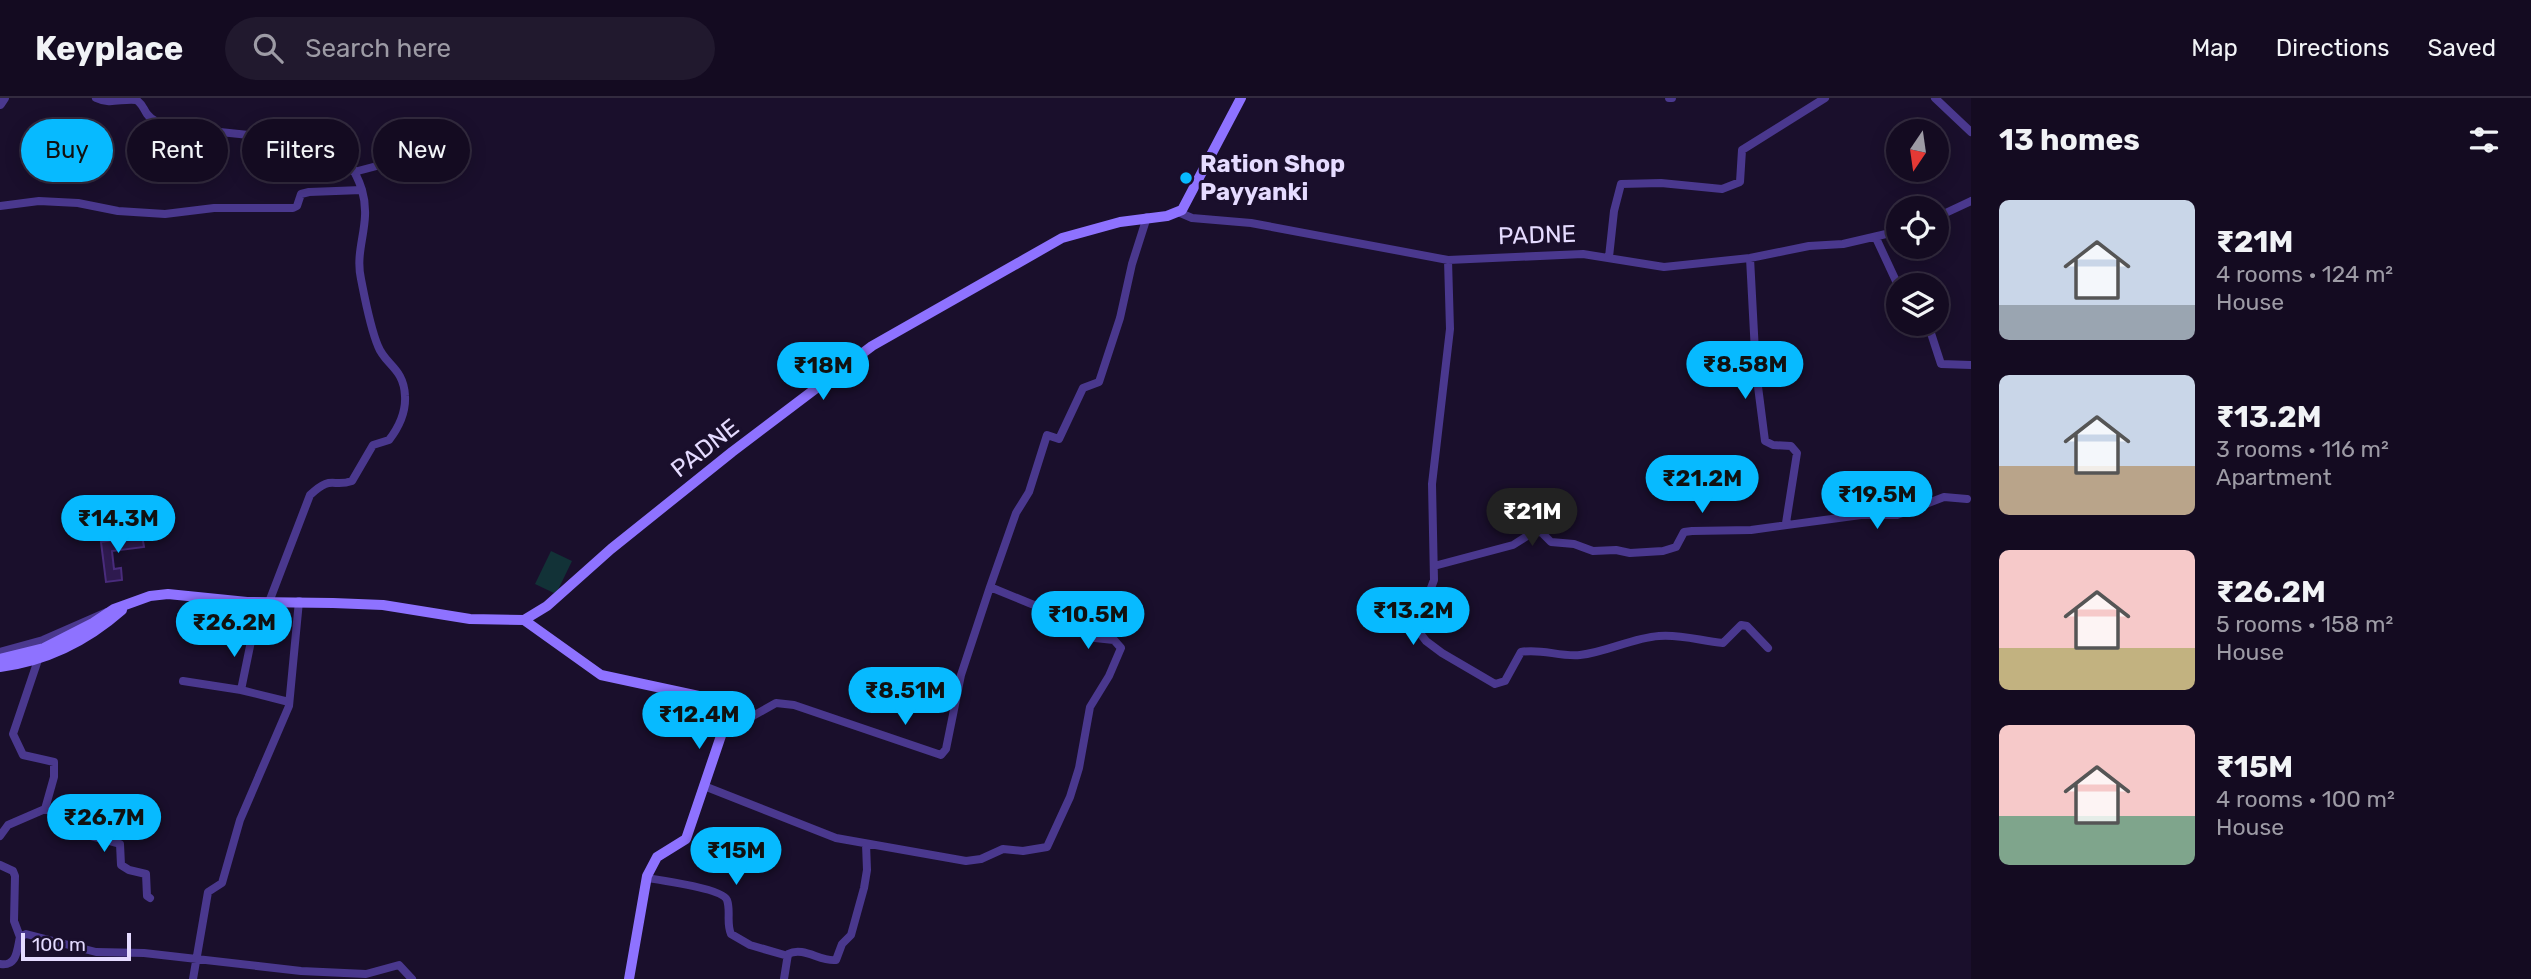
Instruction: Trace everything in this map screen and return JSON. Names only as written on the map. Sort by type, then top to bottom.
[{"type":"main road","points":[[1178,212],[1187,202],[1241,98]]},
{"type":"main road","name":"PADNE","points":[[524,620],[547,606],[611,549],[732,452],[872,346],[1062,238],[1178,212]]},
{"type":"main road","points":[[0,659],[44,648],[133,600],[168,594],[264,602],[299,601],[383,606],[470,619],[524,620],[601,675],[708,698],[726,722],[686,839],[657,857],[647,878],[629,979]]},
{"type":"main road","points":[[0,667],[39,657],[76,643],[102,628],[133,600]]},
{"type":"street","points":[[0,104],[4,98]]},
{"type":"street","points":[[96,98],[110,102],[131,99],[139,102],[148,116],[158,123],[185,129],[242,135]]},
{"type":"street","points":[[1609,257],[1614,211],[1621,184],[1661,183],[1722,188],[1740,182],[1742,150],[1825,98]]},
{"type":"street","points":[[1935,98],[1971,132]]},
{"type":"street","points":[[241,690],[264,602],[310,495],[319,486],[329,482],[352,481],[373,445],[389,440],[403,418],[405,396],[401,377],[378,348],[360,277],[358,262],[367,219],[358,182]]},
{"type":"street","points":[[0,206],[39,201],[78,203],[118,211],[174,214],[214,208],[293,208],[297,206],[301,194],[362,190]]},
{"type":"street","points":[[1949,211],[1971,201]]},
{"type":"street","name":"PADNE","points":[[1178,212],[1192,218],[1251,223],[1448,260],[1552,253],[1609,257],[1664,267],[1749,258],[1886,235]]},
{"type":"street","points":[[723,717],[745,719],[776,703],[794,705],[941,755],[946,749],[950,733],[961,675],[1016,513],[1029,492],[1047,435],[1059,439],[1083,388],[1099,382],[1120,318],[1132,264],[1147,217]]},
{"type":"street","points":[[1876,238],[1892,273]]},
{"type":"street","points":[[1749,258],[1756,371],[1765,441],[1773,445],[1791,446],[1797,453],[1786,523]]},
{"type":"street","points":[[1448,260],[1450,329],[1432,484],[1433,589],[1416,628],[1426,641],[1495,684],[1505,681],[1521,652],[1527,651],[1561,656],[1580,655],[1657,636],[1689,636],[1723,643],[1741,625],[1747,626],[1768,648]]},
{"type":"street","points":[[1932,336],[1941,364],[1971,365]]},
{"type":"street","points":[[1434,566],[1513,545],[1535,531],[1558,544],[1574,544],[1593,551],[1616,550],[1630,553],[1672,549],[1684,532],[1751,530],[1786,523],[1861,515],[1897,515],[1944,497],[1967,499]]},
{"type":"street","points":[[704,786],[836,838],[866,844],[895,846],[966,861],[981,859],[1003,849],[1023,851],[1047,847],[1070,797],[1079,768],[1090,707],[1109,676],[1121,648],[1114,640],[1095,638],[1068,619],[990,587]]},
{"type":"street","points":[[193,979],[208,892],[222,883],[240,820],[289,702],[299,601]]},
{"type":"street","points":[[0,652],[43,640],[95,615],[110,611]]},
{"type":"street","points":[[39,657],[13,727],[13,734],[23,755],[56,764],[45,809]]},
{"type":"street","points":[[183,681],[241,690],[289,702]]},
{"type":"street","points":[[0,836],[8,825],[45,809],[71,818],[75,831],[120,844],[121,865],[146,874],[147,896],[150,898]]},
{"type":"street","points":[[784,979],[788,956],[792,951],[800,950],[817,958],[836,960],[842,944],[851,935],[864,888],[867,870],[866,844]]},
{"type":"street","points":[[0,865],[13,871],[15,876],[14,921],[20,937],[15,959],[10,964],[0,964]]},
{"type":"street","points":[[647,878],[722,895],[727,901],[731,934],[750,945],[788,956]]},
{"type":"street","points":[[20,937],[26,934],[96,952],[144,953],[321,973],[366,974],[399,965],[412,979]]},
{"type":"green space","points":[[551,551],[572,561],[556,594],[535,584]]},
{"type":"building","points":[[142,535],[144,547],[112,551],[114,569],[121,568],[122,580],[106,582],[101,542]]},
{"type":"place","name":"Ration Shop Payyanki","points":[[1186,178]]}]
